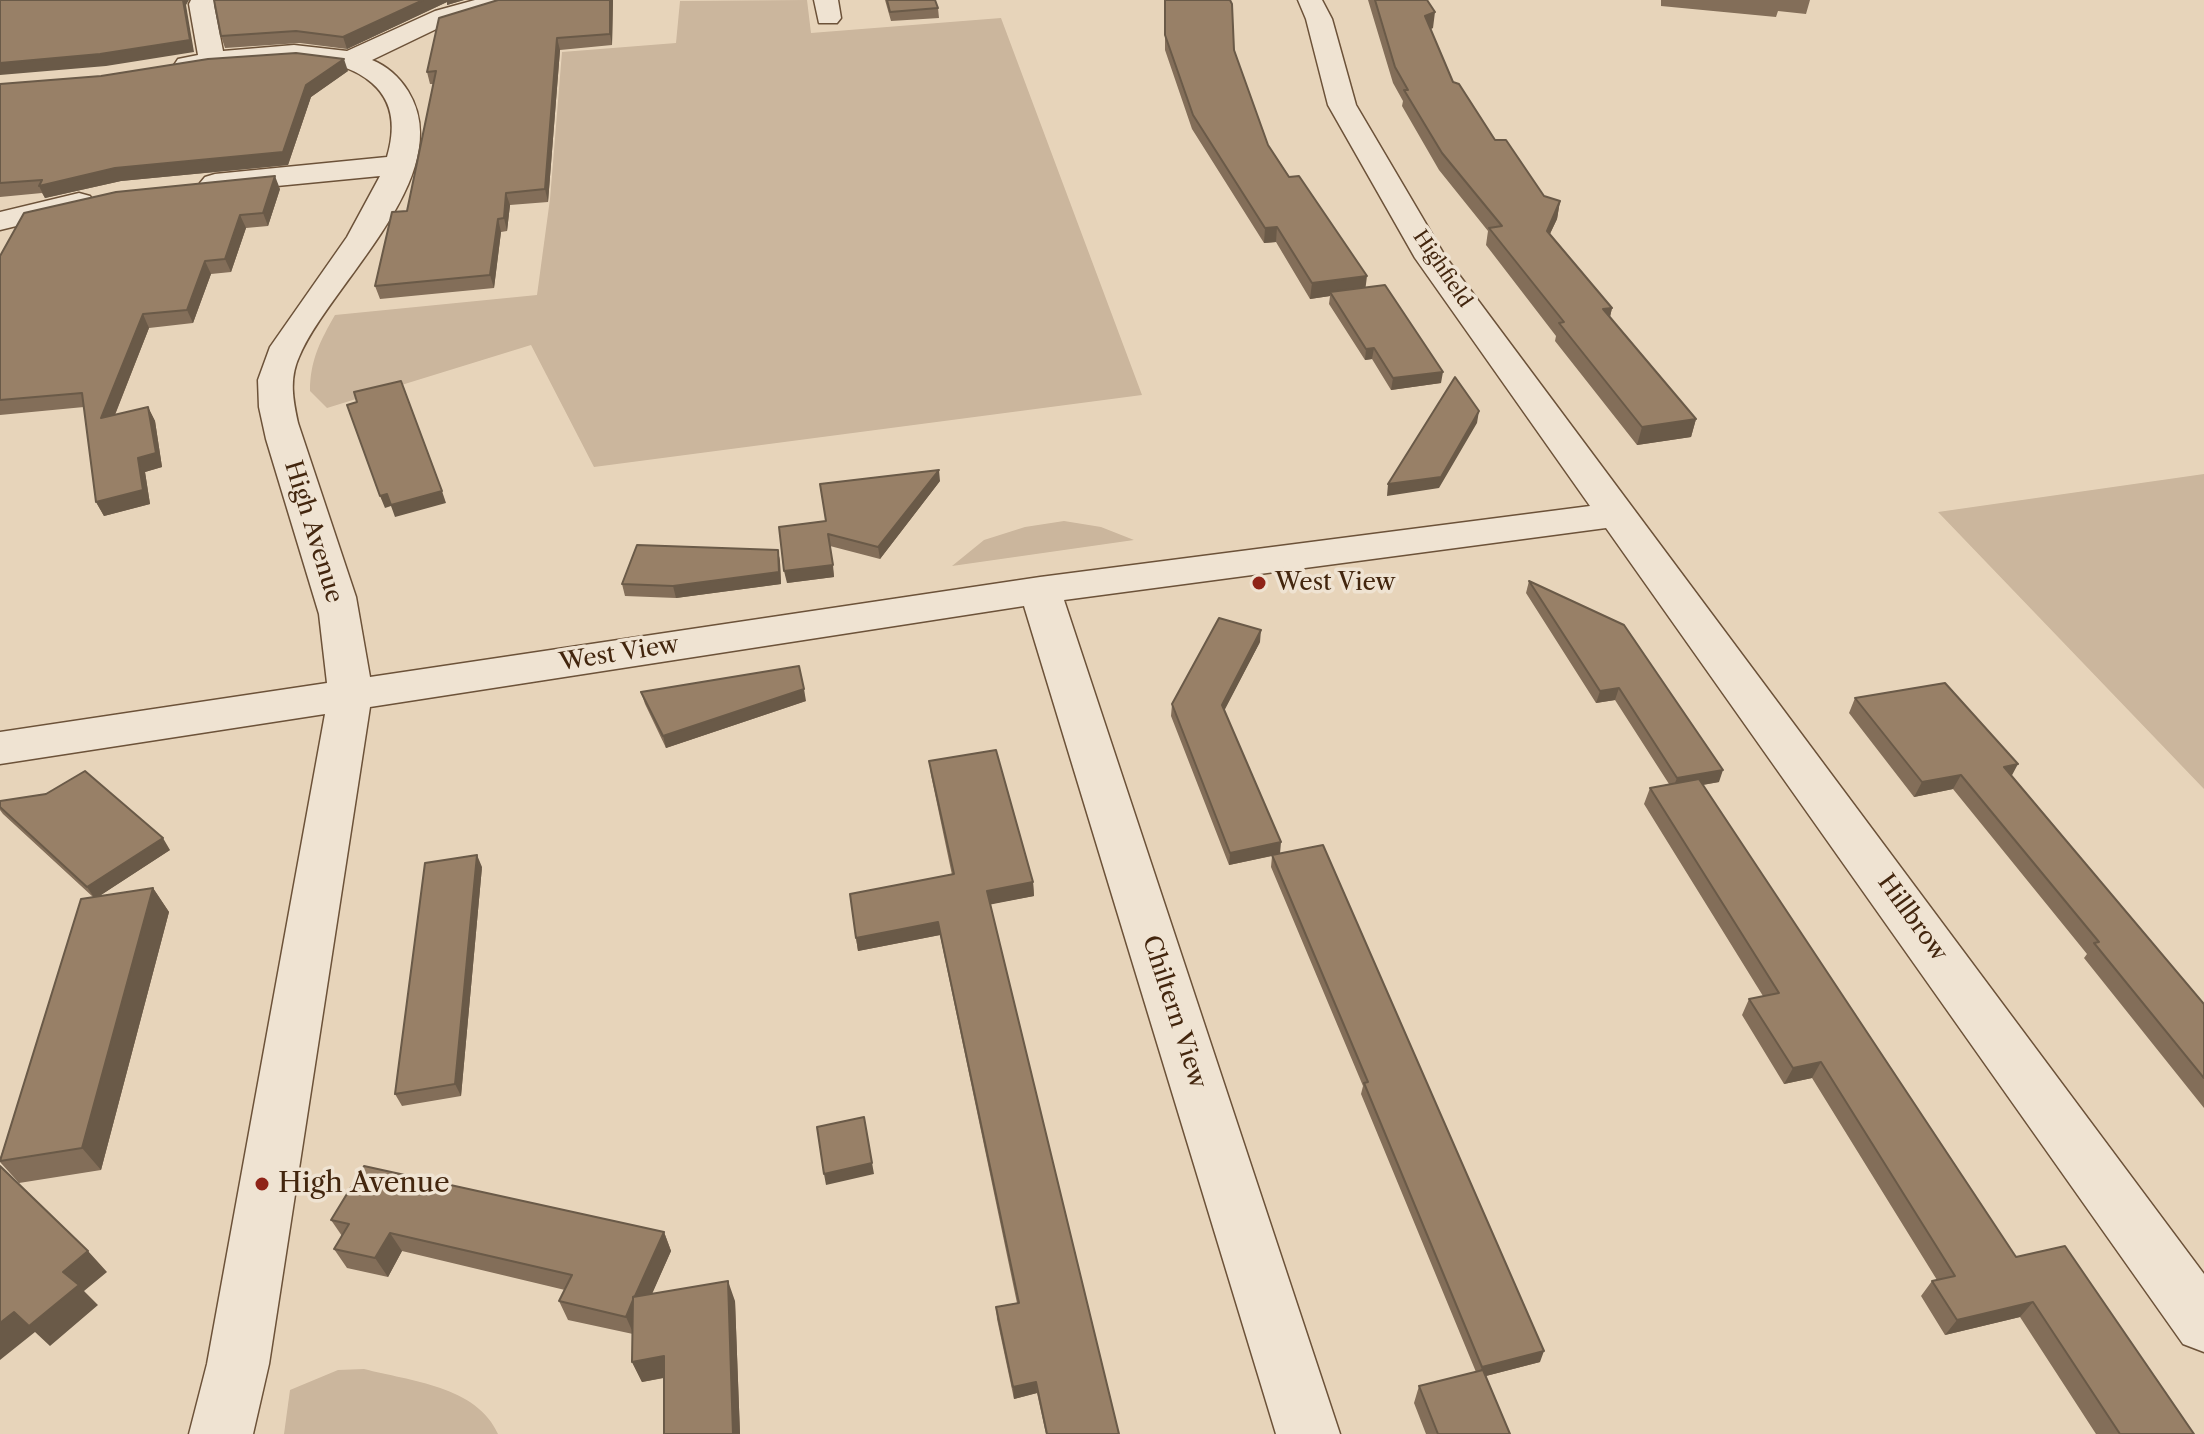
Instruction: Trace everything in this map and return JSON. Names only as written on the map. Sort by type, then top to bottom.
[{"type":"street","points":[[205,0],[201,4],[212,60]]},
{"type":"street","points":[[350,60],[444,16],[503,0]]},
{"type":"street","name":"Highfield","points":[[1310,0],[1319,19],[1342,105],[1431,258],[1620,514]]},
{"type":"street","name":"High Avenue","points":[[157,70],[212,60],[300,54],[350,60],[368,66],[395,92],[407,123],[399,165],[377,213],[296,332],[275,379],[282,428],[343,629],[350,697],[238,1364],[221,1434]]},
{"type":"street","points":[[183,187],[399,165]]},
{"type":"street","points":[[0,221],[107,196]]},
{"type":"street","name":"West View","points":[[0,748],[1040,590],[1620,514]]},
{"type":"street","name":"Hillbrow","points":[[1620,514],[2204,1323]]},
{"type":"street","name":"Chiltern View","points":[[1040,590],[1308,1434]]},
{"type":"shaded area","points":[[807,0],[811,33],[1001,18],[1142,395],[594,467],[531,345],[327,408],[310,391],[317,352],[335,315],[537,295],[550,199],[562,52],[676,43],[680,1]]},
{"type":"shaded area","points":[[2204,474],[2204,789],[1938,512]]},
{"type":"shaded area","points":[[1064,521],[1101,527],[1134,540],[952,566],[984,540],[1025,527]]},
{"type":"shaded area","points":[[364,1369],[421,1382],[459,1396],[475,1405],[498,1434],[284,1434],[290,1390],[338,1370]]},
{"type":"building","points":[[0,0],[183,0],[190,40],[100,54],[0,63]]},
{"type":"building","points":[[214,0],[423,0],[343,37],[296,31],[221,36]]},
{"type":"building","points":[[498,0],[610,0],[610,34],[557,38],[545,189],[506,193],[504,218],[498,219],[490,275],[375,286],[392,212],[407,211],[436,71],[427,72],[439,18]]},
{"type":"building","points":[[887,0],[935,0],[938,8],[890,12]]},
{"type":"building","points":[[1165,0],[1230,0],[1234,50],[1268,145],[1289,177],[1299,176],[1367,276],[1312,283],[1277,227],[1265,228],[1193,115],[1165,35]]},
{"type":"building","points":[[1375,0],[1427,0],[1435,12],[1425,16],[1453,82],[1459,84],[1495,140],[1506,140],[1544,196],[1560,201],[1547,231],[1612,308],[1603,309],[1696,419],[1642,427],[1559,323],[1564,322],[1489,228],[1502,226],[1442,153],[1404,90],[1408,90],[1395,67]]},
{"type":"building","points":[[296,53],[344,59],[306,85],[283,152],[115,168],[39,186],[42,180],[0,183],[0,84],[101,76],[208,59]]},
{"type":"building","points":[[275,176],[263,213],[240,215],[225,259],[205,261],[187,310],[143,314],[101,418],[148,407],[156,453],[138,458],[143,490],[96,502],[82,393],[0,400],[0,256],[24,213],[116,192]]},
{"type":"building","points":[[1385,285],[1443,372],[1393,378],[1374,348],[1366,349],[1330,292]]},
{"type":"building","points":[[1455,377],[1479,411],[1441,477],[1388,484]]},
{"type":"building","points":[[401,381],[442,491],[391,505],[387,494],[380,496],[347,405],[357,402],[354,392]]},
{"type":"building","points":[[939,470],[878,547],[828,534],[833,565],[784,571],[779,527],[826,521],[820,484]]},
{"type":"building","points":[[637,545],[778,550],[779,572],[673,586],[622,584]]},
{"type":"building","points":[[1529,581],[1624,625],[1723,770],[1677,778],[1619,688],[1600,691]]},
{"type":"building","points":[[1219,618],[1261,630],[1222,705],[1281,842],[1230,853],[1172,704]]},
{"type":"building","points":[[799,666],[804,689],[663,736],[641,692]]},
{"type":"building","points":[[1945,683],[2018,764],[2004,767],[2204,1004],[2204,1078],[2094,943],[2099,942],[1961,775],[1922,782],[1855,698]]},
{"type":"building","points":[[996,750],[1033,882],[987,891],[1119,1434],[1047,1434],[1036,1382],[1013,1387],[996,1307],[1019,1303],[938,922],[856,938],[850,894],[954,874],[929,761]]},
{"type":"building","points":[[85,771],[163,838],[87,887],[0,807],[0,801],[46,794]]},
{"type":"building","points":[[1699,779],[2016,1257],[2065,1246],[2194,1434],[2120,1434],[2033,1302],[1957,1320],[1932,1281],[1955,1276],[1821,1062],[1793,1068],[1749,999],[1779,993],[1650,788]]},
{"type":"building","points":[[1323,845],[1544,1351],[1482,1367],[1364,1083],[1368,1082],[1272,855]]},
{"type":"building","points":[[477,855],[455,1084],[395,1094],[425,863]]},
{"type":"building","points":[[153,888],[82,1148],[0,1161],[81,899]]},
{"type":"building","points":[[864,1117],[872,1163],[824,1174],[817,1127]]},
{"type":"building","points":[[0,1166],[88,1251],[63,1272],[79,1285],[29,1326],[14,1312],[0,1323]]},
{"type":"building","points":[[364,1166],[664,1232],[626,1317],[559,1301],[572,1275],[390,1233],[375,1258],[334,1249],[349,1224],[331,1220]]},
{"type":"building","points":[[728,1281],[733,1434],[664,1434],[664,1356],[632,1362],[633,1297]]},
{"type":"building","points":[[1483,1370],[1510,1434],[1438,1434],[1419,1386]]},
{"type":"place","name":"West View","points":[[1259,583]]},
{"type":"place","name":"High Avenue","points":[[262,1184]]}]
